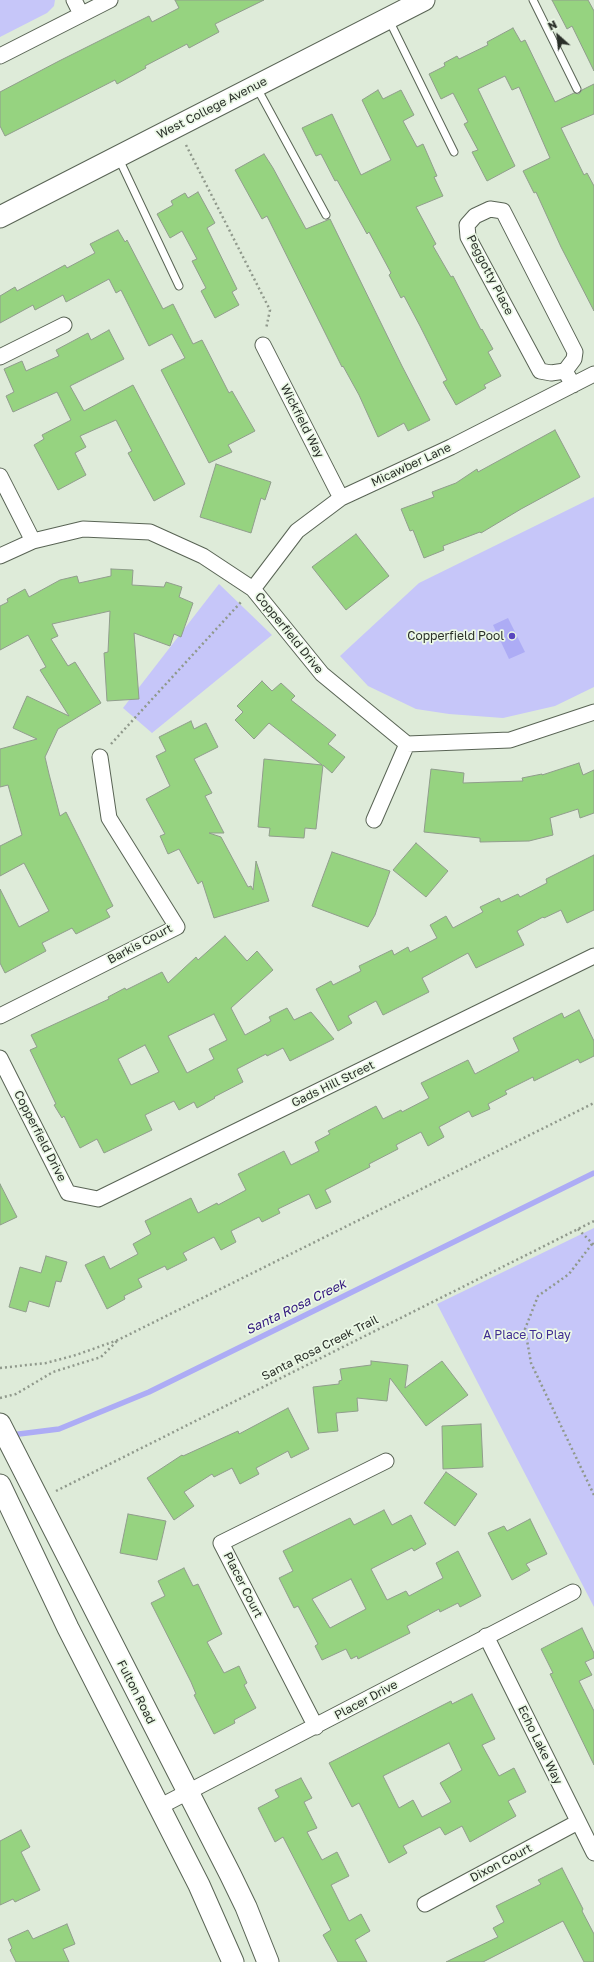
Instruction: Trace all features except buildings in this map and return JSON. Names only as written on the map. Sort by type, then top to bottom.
[{"type":"main road","name":"West College Avenue","points":[[0,217],[424,0]]},
{"type":"main road","name":"Fulton Road","points":[[0,1424],[246,1907],[268,1962]]},
{"type":"main road","points":[[0,1485],[68,1628],[199,1885],[233,1962]]},
{"type":"street","points":[[74,0],[81,14]]},
{"type":"street","points":[[0,56],[110,0]]},
{"type":"street","name":"Peggotty Place","points":[[490,209],[503,211],[576,352],[574,359],[565,371],[551,373],[540,371],[468,237],[467,226],[475,216],[490,209]]},
{"type":"street","points":[[0,357],[64,325]]},
{"type":"street","name":"Wickfield Way","points":[[263,345],[341,498]]},
{"type":"street","points":[[565,371],[573,385]]},
{"type":"street","name":"Micawber Lane","points":[[253,589],[297,531],[341,498],[451,447],[594,374]]},
{"type":"street","points":[[0,476],[33,541]]},
{"type":"street","name":"Copperfield Drive","points":[[0,556],[33,541],[83,529],[150,532],[204,556],[253,589],[322,674],[407,744]]},
{"type":"street","points":[[374,820],[407,744],[510,740],[594,712]]},
{"type":"street","name":"Barkis Court","points":[[0,1016],[177,927],[109,818],[100,757]]},
{"type":"street","name":"Gads Hill Street","points":[[68,1193],[98,1199],[594,956]]},
{"type":"street","name":"Copperfield Drive","points":[[0,1058],[68,1193]]},
{"type":"street","name":"Placer Court","points":[[316,1727],[221,1543],[386,1461]]},
{"type":"street","name":"Placer Drive","points":[[159,1807],[316,1727],[572,1592]]},
{"type":"street","name":"Echo Lake Way","points":[[486,1636],[594,1853]]},
{"type":"street","name":"Dixon Court","points":[[425,1904],[578,1822]]},
{"type":"lane","points":[[532,0],[577,89]]},
{"type":"lane","points":[[388,18],[454,152]]},
{"type":"lane","points":[[256,86],[326,215]]},
{"type":"lane","points":[[118,157],[178,286]]},
{"type":"path","points":[[176,126],[270,310],[263,345]]},
{"type":"path","points":[[100,757],[253,589]]},
{"type":"path","points":[[0,1368],[46,1363],[76,1355],[118,1340],[594,1103]]},
{"type":"path","name":"Santa Rosa Creek Trail","points":[[54,1492],[594,1221]]},
{"type":"path","points":[[578,1229],[593,1245],[569,1274],[538,1296],[524,1329],[531,1363],[594,1495]]},
{"type":"path","points":[[0,1398],[16,1394],[53,1372],[101,1357],[118,1340]]},
{"type":"green space","points":[[0,0],[55,0],[54,6],[47,13],[0,37]]},
{"type":"green space","points":[[594,497],[594,687],[555,706],[503,718],[449,714],[416,709],[368,686],[340,656],[419,583]]},
{"type":"green space","points":[[219,584],[272,635],[152,733],[123,708]]},
{"type":"green space","name":"A Place To Play","points":[[594,1228],[594,1607],[437,1304]]},
{"type":"shaded area","points":[[508,618],[525,652],[509,659],[493,625]]},
{"type":"waterway","name":"Santa Rosa Creek","points":[[11,1435],[59,1429],[149,1392],[594,1173]]},
{"type":"place","name":"Copperfield Pool","points":[[512,636]]}]
